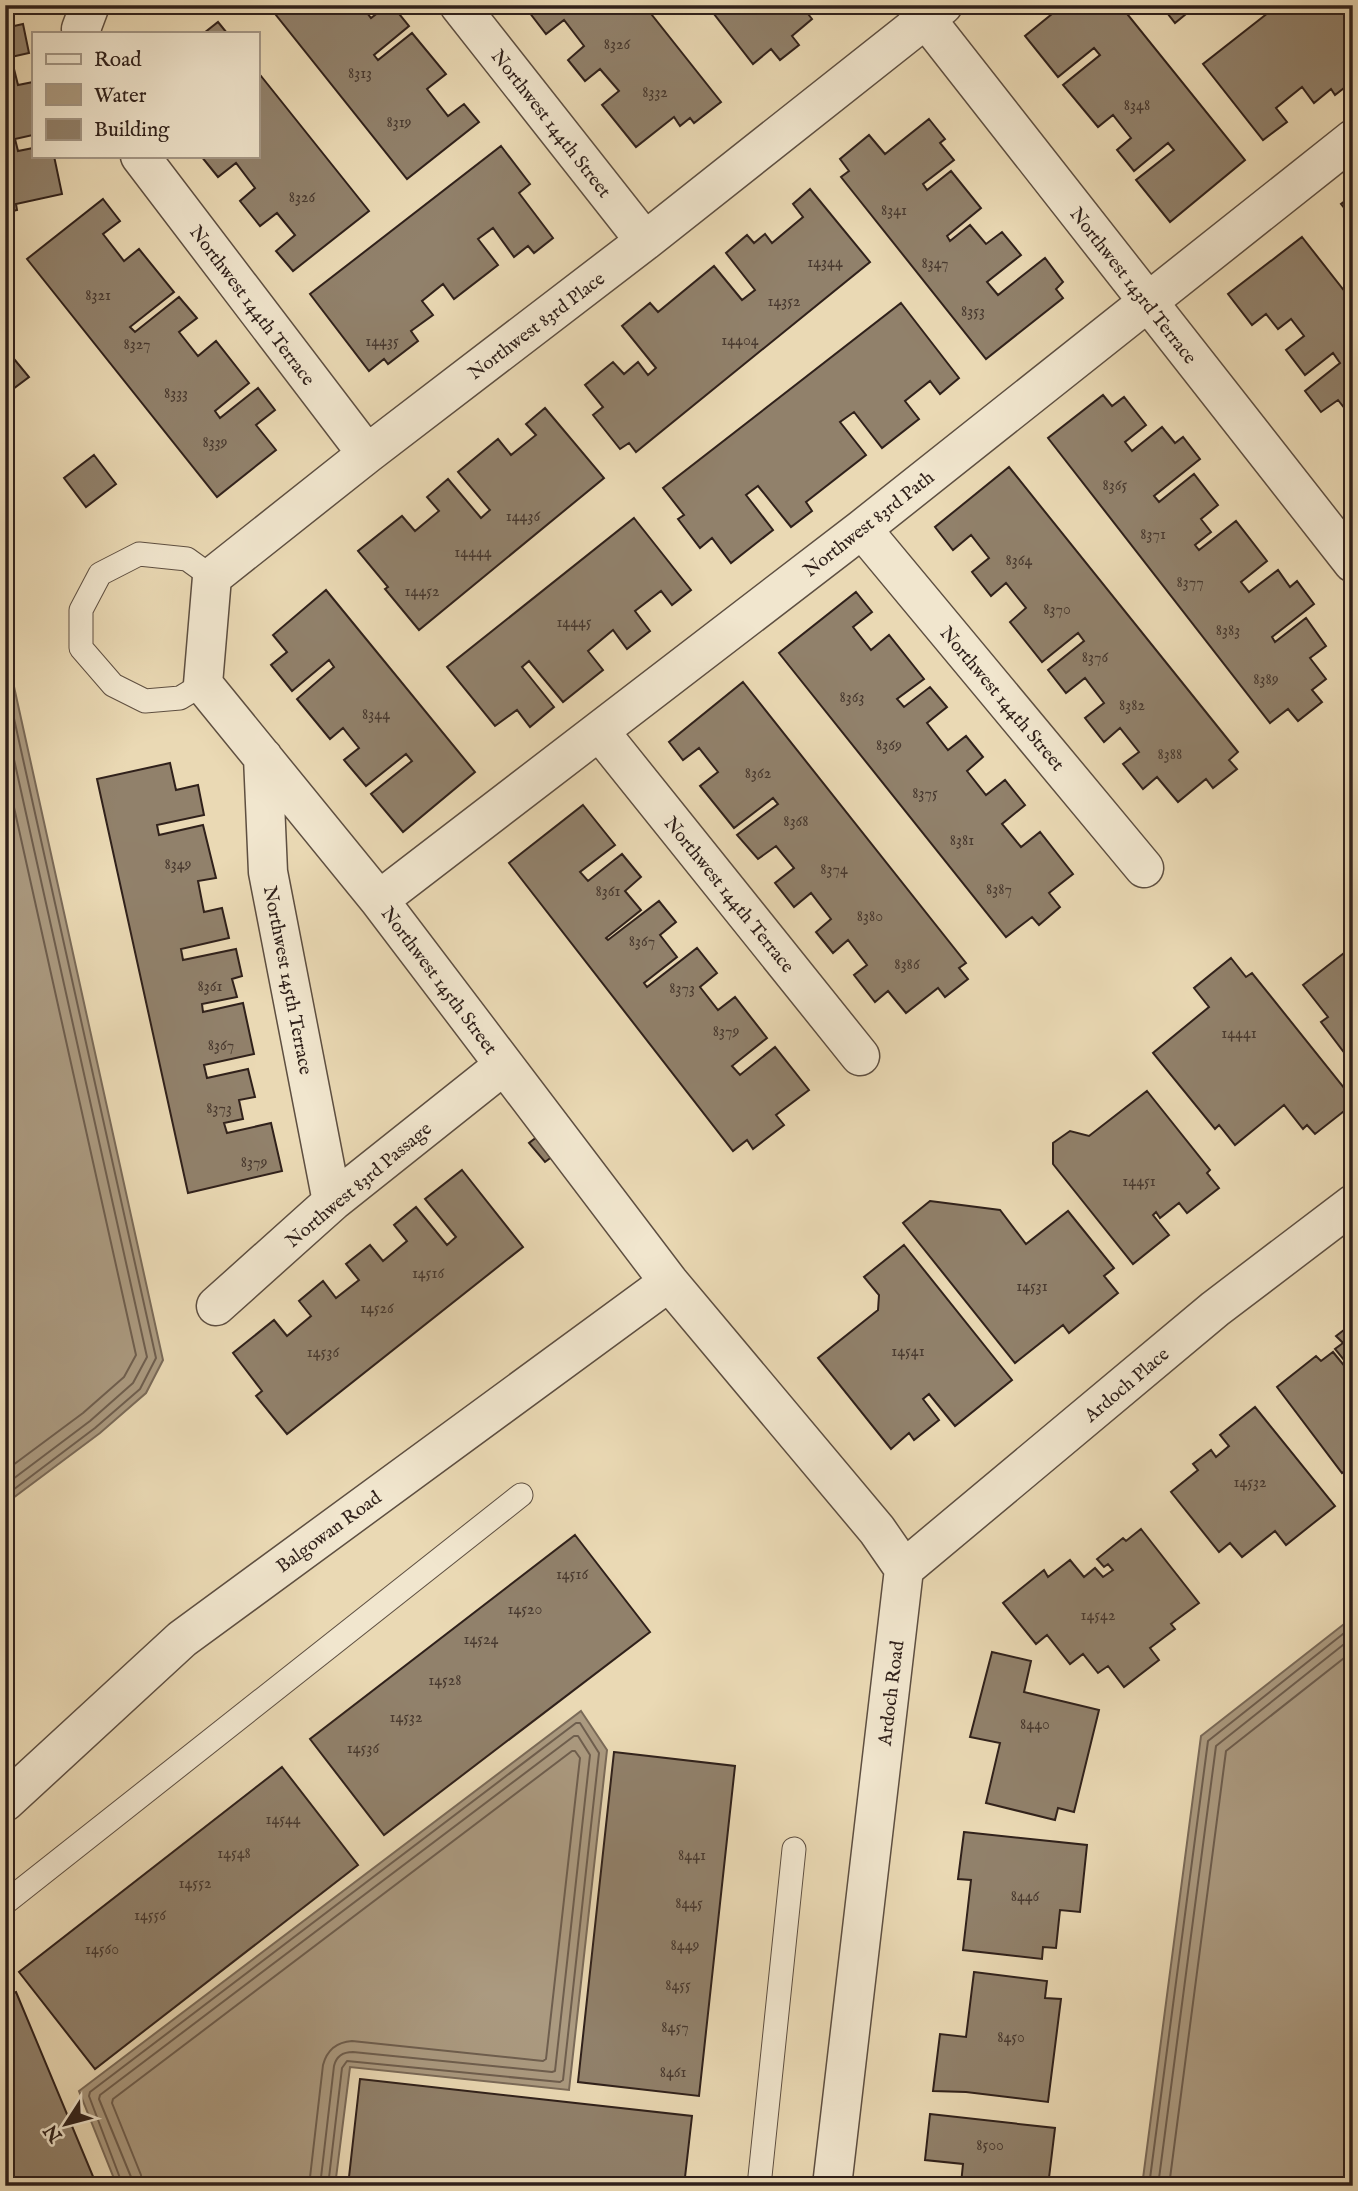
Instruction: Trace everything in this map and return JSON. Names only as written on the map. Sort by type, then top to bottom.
[{"type":"street","name":"Northwest 144th Street","points":[[459,5],[645,241]]},
{"type":"street","name":"Northwest 83rd Place","points":[[212,577],[367,454],[645,241],[928,10]]},
{"type":"street","name":"Northwest 143rd Terrace","points":[[928,10],[1147,302],[1353,563]]},
{"type":"street","name":"Northwest 83rd Path","points":[[379,900],[862,529],[1353,139]]},
{"type":"street","name":"Northwest 144th Terrace","points":[[142,158],[367,454]]},
{"type":"street","name":"Northwest 144th Street","points":[[862,529],[1144,868]]},
{"type":"street","points":[[203,684],[212,577]]},
{"type":"street","name":"Northwest 145th Street","points":[[203,684],[379,900],[669,1282]]},
{"type":"street","name":"Northwest 144th Terrace","points":[[600,732],[860,1056]]},
{"type":"street","name":"Northwest 145th Terrace","points":[[262,757],[268,872],[332,1202]]},
{"type":"street","name":"Northwest 83rd Passage","points":[[216,1306],[332,1202],[504,1065]]},
{"type":"street","name":"Ardoch Place","points":[[904,1569],[1215,1309],[1353,1204]]},
{"type":"street","points":[[669,1282],[877,1530],[904,1569]]},
{"type":"street","name":"Balgowan Road","points":[[5,1802],[182,1639],[669,1282]]},
{"type":"street","name":"Ardoch Road","points":[[832,2186],[904,1569]]},
{"type":"lane","points":[[203,684],[180,698],[145,701],[113,685],[81,648],[81,610],[100,574],[139,554],[187,559],[212,577]]},
{"type":"lane","points":[[5,1903],[521,1495]]},
{"type":"lane","points":[[759,2186],[794,1849]]},
{"type":"water","points":[[5,646],[163,1360],[146,1393],[100,1433],[5,1504]]},
{"type":"water","points":[[1353,1617],[1353,2186],[1142,2186],[1201,1736]]},
{"type":"water","points":[[581,1711],[607,1750],[569,2090],[350,2067],[335,2186],[117,2186],[79,2091]]},
{"type":"building","points":[[268,5],[361,5],[371,18],[388,5],[392,5],[409,26],[374,55],[378,60],[412,33],[446,74],[427,89],[448,116],[464,104],[479,122],[407,179]]},
{"type":"building","points":[[538,5],[644,5],[721,102],[694,123],[690,118],[680,126],[674,117],[636,147],[602,105],[619,91],[600,69],[585,81],[568,60],[584,46],[564,20],[546,34],[529,12]]},
{"type":"building","points":[[707,5],[801,5],[812,19],[792,36],[799,45],[780,60],[771,49],[753,64]]},
{"type":"building","points":[[1063,5],[1120,5],[1245,160],[1170,222],[1136,180],[1174,150],[1168,143],[1134,171],[1117,150],[1131,138],[1113,115],[1098,127],[1063,85],[1100,55],[1094,48],[1058,77],[1025,36]]},
{"type":"building","points":[[1161,5],[1197,5],[1175,23]]},
{"type":"building","points":[[1278,5],[1353,5],[1353,81],[1335,95],[1331,89],[1314,103],[1302,87],[1276,108],[1287,122],[1263,140],[1203,64]]},
{"type":"building","points":[[218,22],[226,32],[205,32]]},
{"type":"building","points":[[23,24],[29,53],[11,57],[18,85],[32,82],[32,135],[15,139],[18,151],[32,148],[32,158],[54,158],[62,194],[16,204],[17,210],[5,213],[5,28]]},
{"type":"building","points":[[259,74],[369,211],[293,271],[276,251],[295,235],[277,213],[260,226],[240,201],[255,188],[236,163],[218,177],[203,158],[259,158]]},
{"type":"building","points":[[929,119],[945,139],[940,143],[954,160],[923,184],[927,190],[951,171],[981,208],[947,236],[950,241],[970,225],[986,244],[1002,232],[1021,255],[987,282],[998,295],[1045,258],[1063,282],[1056,289],[1063,298],[986,359],[841,177],[849,171],[840,159],[869,135],[885,154]]},
{"type":"building","points":[[501,146],[530,184],[519,193],[553,238],[534,253],[528,246],[514,257],[493,228],[478,239],[498,265],[454,299],[443,284],[422,301],[433,315],[411,331],[418,341],[388,364],[384,359],[369,371],[310,294]]},
{"type":"building","points":[[810,189],[870,262],[636,452],[629,443],[620,449],[593,415],[603,407],[585,385],[613,362],[624,374],[638,362],[648,375],[656,368],[622,326],[650,303],[658,312],[714,266],[742,300],[755,290],[726,253],[747,235],[754,243],[765,234],[772,243],[803,217],[793,204]]},
{"type":"building","points":[[1353,195],[1353,219],[1341,204]]},
{"type":"building","points":[[103,199],[120,221],[103,234],[124,261],[139,249],[174,292],[130,327],[135,332],[179,297],[197,318],[179,332],[198,356],[216,341],[249,383],[215,411],[220,418],[258,388],[275,410],[256,425],[276,450],[217,497],[27,259]]},
{"type":"building","points":[[1302,237],[1353,302],[1353,419],[1338,400],[1321,412],[1305,391],[1340,363],[1333,353],[1305,375],[1286,350],[1304,336],[1291,319],[1278,329],[1266,314],[1252,325],[1228,294]]},
{"type":"building","points":[[901,303],[959,378],[940,394],[930,381],[905,401],[919,419],[882,448],[854,412],[840,422],[866,455],[806,502],[812,511],[791,527],[758,486],[746,495],[773,530],[731,563],[712,538],[700,548],[678,519],[684,515],[663,488]]},
{"type":"building","points":[[5,348],[29,377],[5,395]]},
{"type":"building","points":[[1103,395],[1112,406],[1124,397],[1146,425],[1125,442],[1132,451],[1162,427],[1175,443],[1183,437],[1200,459],[1154,496],[1159,502],[1194,474],[1218,505],[1201,519],[1211,532],[1195,545],[1199,550],[1236,521],[1267,561],[1241,582],[1249,592],[1278,570],[1290,587],[1297,581],[1314,604],[1272,637],[1275,642],[1306,618],[1326,646],[1310,658],[1326,679],[1312,690],[1322,702],[1298,721],[1288,709],[1270,723],[1048,438]]},
{"type":"building","points":[[545,408],[604,478],[419,630],[358,551],[402,516],[415,531],[439,511],[427,497],[448,479],[481,518],[490,510],[458,472],[498,439],[511,455],[536,435],[526,424]]},
{"type":"building","points":[[94,455],[116,484],[86,507],[64,478]]},
{"type":"building","points":[[1009,467],[1238,752],[1229,760],[1237,769],[1213,788],[1206,779],[1178,802],[1157,777],[1143,789],[1123,764],[1139,752],[1120,728],[1104,742],[1085,718],[1104,703],[1085,678],[1066,693],[1048,670],[1084,641],[1078,633],[1042,662],[1010,622],[1026,608],[1006,583],[991,596],[972,572],[989,558],[971,535],[953,550],[935,527]]},
{"type":"building","points":[[634,518],[691,590],[672,605],[661,591],[635,611],[650,631],[627,649],[613,630],[588,651],[603,670],[563,702],[529,661],[522,667],[554,707],[530,727],[517,710],[495,726],[447,667]]},
{"type":"building","points":[[326,590],[475,772],[403,832],[371,794],[412,761],[406,754],[366,786],[344,760],[359,748],[343,728],[330,739],[297,699],[334,667],[329,660],[292,691],[271,665],[287,652],[273,635]]},
{"type":"building","points":[[856,592],[872,612],[853,627],[871,650],[889,635],[924,679],[897,699],[904,707],[930,687],[947,707],[927,723],[948,750],[966,736],[983,757],[967,771],[986,795],[1005,780],[1025,805],[1002,824],[1021,847],[1040,832],[1073,874],[1049,893],[1060,907],[1039,925],[1032,917],[1006,937],[779,653]]},
{"type":"building","points":[[743,682],[966,963],[959,968],[968,979],[945,997],[938,988],[906,1013],[888,991],[875,1002],[854,975],[867,965],[848,940],[833,953],[816,932],[831,919],[811,893],[794,907],[775,883],[794,868],[776,846],[758,859],[737,835],[778,804],[773,798],[734,828],[700,786],[718,772],[699,748],[683,760],[669,742]]},
{"type":"building","points":[[170,763],[176,790],[198,785],[204,815],[157,825],[159,835],[203,825],[216,878],[198,881],[204,912],[222,908],[229,938],[181,949],[183,960],[236,949],[242,976],[232,979],[237,997],[202,1004],[203,1012],[243,1003],[254,1054],[204,1065],[207,1078],[248,1069],[255,1097],[239,1100],[243,1119],[224,1123],[227,1133],[271,1123],[282,1171],[188,1193],[97,779]]},
{"type":"building","points":[[583,805],[615,845],[580,872],[588,881],[622,854],[641,877],[625,891],[641,910],[606,938],[608,940],[659,901],[676,922],[660,935],[677,957],[644,983],[647,987],[697,948],[717,973],[700,987],[718,1010],[735,997],[767,1038],[732,1066],[740,1075],[775,1047],[809,1090],[776,1115],[784,1125],[753,1149],[747,1140],[733,1151],[509,863]]},
{"type":"building","points":[[1353,946],[1352,1063],[1321,1022],[1328,1017],[1303,985]]},
{"type":"building","points":[[1231,958],[1246,977],[1252,973],[1353,1099],[1353,1104],[1315,1134],[1307,1125],[1303,1129],[1284,1105],[1235,1145],[1219,1125],[1215,1129],[1153,1053],[1209,1007],[1194,988]]},
{"type":"building","points":[[1147,1091],[1210,1170],[1207,1173],[1219,1188],[1187,1213],[1179,1203],[1160,1218],[1156,1212],[1153,1215],[1169,1235],[1133,1264],[1053,1164],[1053,1143],[1070,1131],[1089,1136]]},
{"type":"building","points":[[549,1128],[564,1148],[545,1162],[529,1143]]},
{"type":"building","points":[[462,1170],[523,1247],[287,1434],[256,1396],[262,1391],[233,1353],[274,1320],[287,1336],[311,1316],[299,1301],[323,1281],[336,1298],[359,1280],[346,1264],[370,1245],[383,1261],[407,1241],[394,1225],[416,1207],[447,1245],[456,1237],[425,1199]]},
{"type":"building","points":[[930,1201],[1000,1210],[1026,1244],[1068,1211],[1114,1268],[1104,1276],[1118,1293],[1069,1333],[1063,1325],[1015,1363],[903,1223]]},
{"type":"building","points":[[904,1245],[1012,1380],[955,1426],[929,1394],[923,1399],[939,1420],[914,1440],[909,1433],[891,1449],[818,1358],[878,1310],[879,1295],[864,1277]]},
{"type":"building","points":[[1353,1323],[1353,1465],[1342,1473],[1277,1387],[1316,1356],[1321,1361],[1333,1352],[1346,1368],[1349,1366],[1335,1349],[1343,1343],[1336,1336]]},
{"type":"building","points":[[1255,1407],[1335,1506],[1286,1545],[1275,1531],[1242,1557],[1230,1543],[1219,1552],[1171,1492],[1198,1470],[1193,1464],[1211,1450],[1216,1457],[1229,1446],[1220,1435]]},
{"type":"building","points":[[1141,1529],[1199,1603],[1171,1624],[1175,1629],[1150,1648],[1159,1660],[1124,1687],[1108,1666],[1098,1673],[1083,1654],[1070,1664],[1047,1635],[1036,1644],[1003,1603],[1044,1570],[1048,1577],[1070,1560],[1084,1577],[1095,1568],[1103,1577],[1113,1570],[1108,1564],[1104,1567],[1097,1559],[1123,1538],[1126,1541]]},
{"type":"building","points":[[575,1535],[650,1632],[384,1835],[310,1739]]},
{"type":"building","points":[[992,1652],[1031,1661],[1024,1692],[1099,1710],[1074,1812],[1058,1808],[1055,1820],[986,1803],[1000,1743],[970,1737]]},
{"type":"building","points":[[614,1752],[735,1766],[699,2096],[578,2082]]},
{"type":"building","points":[[282,1767],[358,1865],[95,2069],[19,1972]]},
{"type":"building","points":[[964,1832],[1087,1845],[1080,1912],[1060,1910],[1056,1948],[1043,1947],[1042,1959],[963,1950],[971,1880],[958,1879]]},
{"type":"building","points":[[974,1972],[1047,1981],[1045,1998],[1061,1999],[1048,2102],[966,2092],[933,2091],[940,2034],[966,2037]]},
{"type":"building","points":[[16,1992],[97,2186],[5,2186],[5,1996]]},
{"type":"building","points":[[360,2079],[692,2116],[684,2186],[348,2186]]},
{"type":"building","points":[[930,2114],[1055,2128],[1048,2186],[961,2184],[963,2164],[925,2160]]}]
